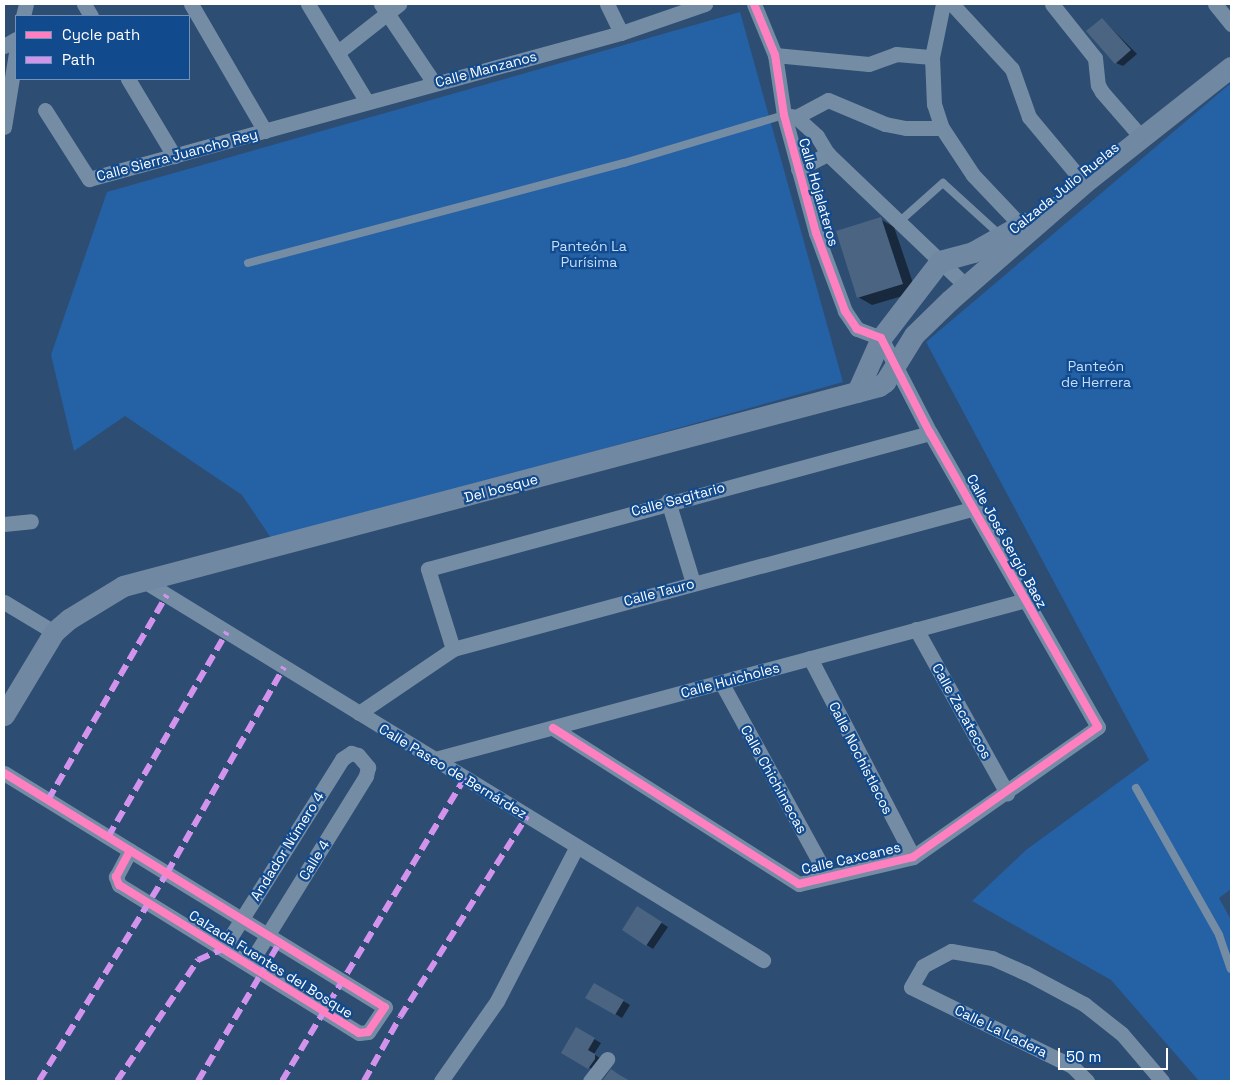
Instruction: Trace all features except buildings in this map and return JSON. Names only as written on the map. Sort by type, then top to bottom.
[{"type":"main road","name":"Calzada Julio Ruelas","points":[[1139,134],[1231,54]]},
{"type":"main road","name":"Calzada Julio Ruelas","points":[[896,365],[914,335],[966,286],[1007,242],[1139,134],[1231,67]]},
{"type":"main road","name":"Calzada Julio Ruelas","points":[[940,261],[1007,242]]},
{"type":"main road","points":[[857,392],[881,338],[940,261]]},
{"type":"main road","name":"Del bosque","points":[[5,709],[54,632],[69,618],[123,586],[857,392],[885,382],[896,365]]},
{"type":"street","points":[[84,4],[90,15]]},
{"type":"street","points":[[191,4],[265,131]]},
{"type":"street","points":[[308,4],[367,102]]},
{"type":"street","points":[[338,52],[384,8],[399,4]]},
{"type":"street","points":[[607,4],[620,33]]},
{"type":"street","name":"Calle Manzanos","points":[[265,131],[620,33],[705,4]]},
{"type":"street","name":"Calle Hojalateros","points":[[754,4],[774,55],[790,116],[798,169],[816,233],[845,311],[857,329],[881,338]]},
{"type":"street","points":[[943,4],[932,57],[934,104],[942,128],[973,175],[1024,229]]},
{"type":"street","points":[[952,4],[1012,69],[1029,117],[1081,180]]},
{"type":"street","points":[[1052,4],[1095,58],[1098,85],[1102,92],[1139,134]]},
{"type":"street","points":[[1215,4],[1231,24]]},
{"type":"street","points":[[384,8],[434,83]]},
{"type":"street","points":[[4,46],[15,40]]},
{"type":"street","points":[[774,55],[869,64],[896,54],[932,57]]},
{"type":"street","points":[[4,127],[15,59]]},
{"type":"street","points":[[129,80],[174,156]]},
{"type":"street","points":[[790,116],[828,100],[885,124],[906,128],[942,128]]},
{"type":"street","name":"Calle Sierra Juancho Rey","points":[[45,110],[89,179],[265,131]]},
{"type":"street","name":"Calle Hojalateros","points":[[790,116],[817,136],[828,154],[966,286]]},
{"type":"street","points":[[798,169],[828,154]]},
{"type":"street","points":[[881,338],[896,365]]},
{"type":"street","name":"Calle José Sergio Baez","points":[[896,365],[930,433],[975,508],[1098,728]]},
{"type":"street","name":"Calle Sagitario","points":[[452,649],[428,569],[668,502],[930,433]]},
{"type":"street","points":[[668,502],[693,583]]},
{"type":"street","name":"Calle Tauro","points":[[359,713],[452,649],[975,508]]},
{"type":"street","points":[[4,524],[31,521]]},
{"type":"street","name":"Calle Paseo de Bernárdez","points":[[144,581],[763,960]]},
{"type":"street","name":"Calle Huicholes","points":[[435,759],[1026,600]]},
{"type":"street","points":[[4,602],[54,632]]},
{"type":"street","name":"Calle Zacatecos","points":[[916,630],[1007,793]]},
{"type":"street","name":"Calle Nochistlecos","points":[[810,658],[913,857]]},
{"type":"street","name":"Calle Chichimecas","points":[[721,682],[827,876]]},
{"type":"street","name":"Calle Caxcanes","points":[[553,728],[799,884],[913,857],[1098,728]]},
{"type":"street","name":"Andador Número 4","points":[[223,949],[342,759],[351,753],[358,754]]},
{"type":"street","name":"Calle 4","points":[[249,965],[366,776],[368,767],[358,754]]},
{"type":"street","name":"Calzada Fuentes del Bosque","points":[[4,773],[130,850],[385,1007],[368,1032],[359,1033],[119,884],[116,877],[130,850]]},
{"type":"street","points":[[440,1081],[497,1001],[577,846]]},
{"type":"street","name":"Calle La Ladera","points":[[1087,1081],[1072,1066],[911,986],[923,966],[951,951],[992,958],[1084,1004],[1122,1034],[1162,1081]]},
{"type":"street","points":[[590,1081],[607,1059]]},
{"type":"lane","points":[[248,263],[624,163],[790,116]]},
{"type":"lane","points":[[899,222],[943,183],[1007,242]]},
{"type":"lane","points":[[1136,788],[1219,935],[1231,969]]},
{"type":"green space","name":"Panteón La Purísima","points":[[740,12],[843,382],[273,541],[242,495],[125,416],[74,451],[51,355],[107,192]]},
{"type":"green space","name":"Panteón de Herrera","points":[[1231,83],[1231,889],[1219,898],[1231,920],[1231,1081],[1199,1081],[1111,980],[972,901],[1026,850],[1149,760],[926,342]]},
{"type":"marked path","points":[[48,800],[167,595]]},
{"type":"marked path","points":[[108,837],[227,632]]},
{"type":"marked path","points":[[39,1081],[167,873],[284,667]]},
{"type":"marked path","points":[[282,1081],[465,778]]},
{"type":"marked path","points":[[364,1081],[400,1017],[527,816]]},
{"type":"marked path","points":[[198,1081],[280,942]]},
{"type":"marked path","points":[[117,1081],[198,960],[223,949]]},
{"type":"cycle path","points":[[553,728],[799,884],[913,857],[1098,727],[930,433],[881,338],[857,329],[845,311],[816,233],[784,115],[775,55],[754,4]]},
{"type":"cycle path","points":[[4,773],[385,1007],[368,1032],[359,1033],[119,885],[116,877],[130,851]]}]
